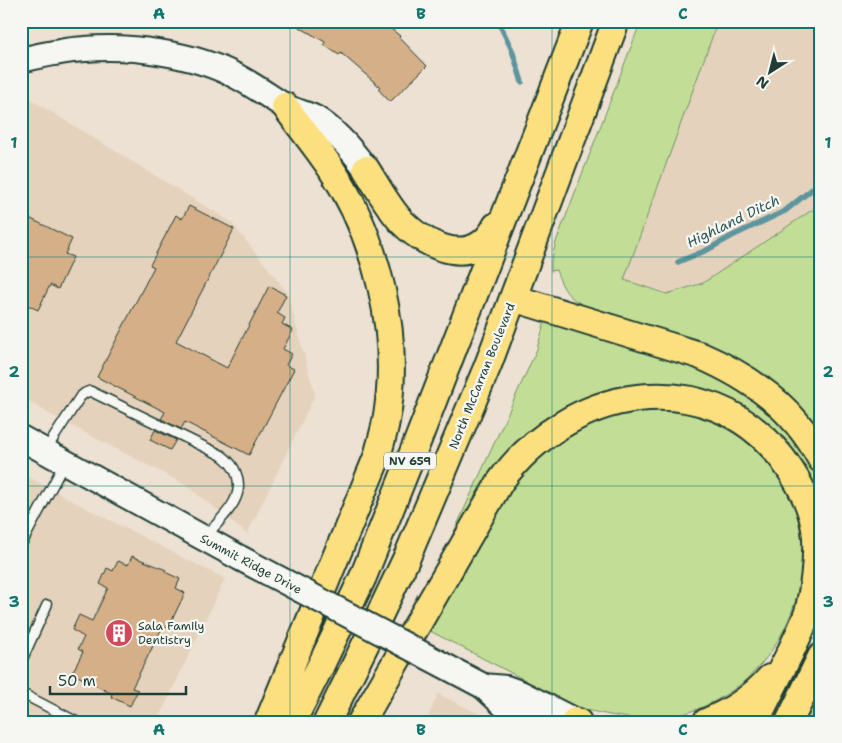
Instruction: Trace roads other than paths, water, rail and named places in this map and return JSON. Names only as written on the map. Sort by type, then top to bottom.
[{"type":"main road","name":"NV 659","points":[[292,722],[363,577],[580,21]]},
{"type":"main road","name":"North McCarran Boulevard","points":[[327,722],[407,557],[488,365],[616,21]]},
{"type":"main road","points":[[268,722],[377,457],[386,420],[390,388],[390,350],[387,319],[382,290],[370,248],[357,215],[330,167],[285,106]]},
{"type":"main road","points":[[366,169],[402,222],[418,236],[436,246],[454,251],[469,250],[481,245],[491,235],[512,195]]},
{"type":"main road","points":[[513,298],[699,355],[722,364],[763,389],[778,402],[805,433],[821,459]]},
{"type":"main road","points":[[361,722],[500,482],[528,448],[571,419],[598,407],[623,400],[667,396],[690,400],[715,408],[738,418],[757,432],[774,448],[791,470],[804,494],[813,519],[816,536],[816,558],[814,582],[808,610],[798,636],[755,722]]},
{"type":"main road","points":[[706,722],[728,712],[760,690],[774,674],[798,636]]},
{"type":"main road","points":[[789,722],[821,657]]},
{"type":"street","points":[[21,60],[87,48],[111,48],[148,51],[212,66],[262,90],[285,106],[313,117],[327,126],[366,169]]},
{"type":"street","name":"Summit Ridge Drive","points":[[21,438],[203,539],[484,686],[510,711],[530,722]]},
{"type":"street","name":"Summit Ridge Drive","points":[[484,686],[506,688],[520,693],[577,721]]},
{"type":"lane","points":[[21,545],[54,457],[80,397],[90,391],[221,455],[234,468],[238,478],[239,490],[234,504],[203,539]]},
{"type":"lane","points":[[21,662],[48,605]]},
{"type":"lane","points":[[21,693],[77,722]]},
{"type":"waterway","name":"Highland Ditch","points":[[498,21],[512,50],[522,82]]},
{"type":"waterway","name":"Highland Ditch","points":[[678,262],[707,250],[785,211],[821,182]]},
{"type":"place","name":"Sala Family Dentistry","points":[[119,633]]}]
